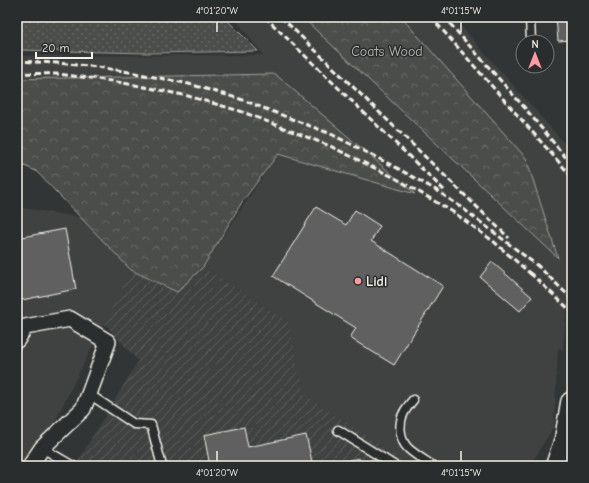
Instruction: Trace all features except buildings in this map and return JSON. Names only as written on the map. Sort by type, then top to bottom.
[{"type":"main road","points":[[557,466],[566,439],[572,403]]},
{"type":"street","points":[[17,340],[25,327],[70,319],[108,342],[83,409],[42,448],[30,466]]},
{"type":"lane","points":[[530,17],[531,34]]},
{"type":"lane","points":[[89,394],[134,424],[151,425],[162,466]]},
{"type":"lane","points":[[413,400],[400,421],[402,442],[409,450],[433,466]]},
{"type":"lane","points":[[338,430],[395,466]]},
{"type":"lane","points":[[42,448],[73,466]]},
{"type":"shaded area","points":[[234,17],[453,17],[572,152],[572,253],[563,351],[558,348],[554,426],[536,456],[526,466],[411,466],[304,395],[289,322],[203,267],[277,155],[17,120],[17,56],[263,55]]},
{"type":"shaded area","points":[[17,207],[80,217],[131,270],[32,466],[17,466]]},
{"type":"shaded area","points":[[203,267],[289,322],[305,395],[411,466],[75,466],[138,361],[104,323],[131,270],[177,292]]},
{"type":"green space","points":[[17,17],[224,17],[258,51],[148,53],[17,50]]},
{"type":"green space","name":"Coats Wood","points":[[302,17],[401,17],[526,158],[558,258]]},
{"type":"green space","points":[[275,74],[415,194],[278,154],[242,202],[203,267],[177,292],[131,270],[36,171],[17,163],[17,79]]},
{"type":"railway","points":[[265,17],[446,192]]},
{"type":"railway","points":[[281,17],[509,238]]},
{"type":"railway","points":[[431,17],[572,177]]},
{"type":"railway","points":[[444,17],[524,107],[572,165]]},
{"type":"railway","points":[[17,61],[98,67],[189,84],[240,99],[331,134],[436,190],[461,207],[539,267]]},
{"type":"railway","points":[[17,73],[57,74],[98,79],[188,96],[240,111],[330,146],[397,179],[453,212],[493,241],[533,276]]},
{"type":"railway","points":[[536,264],[572,299]]},
{"type":"railway","points":[[530,273],[572,312]]},
{"type":"place","name":"Lidl","points":[[358,281]]}]
